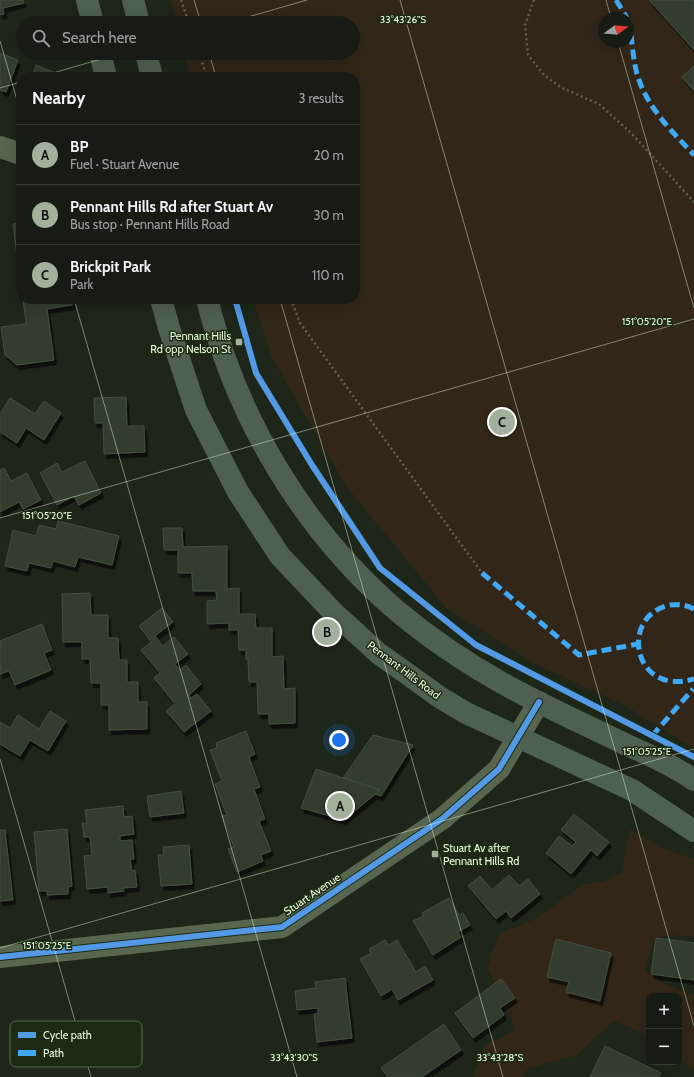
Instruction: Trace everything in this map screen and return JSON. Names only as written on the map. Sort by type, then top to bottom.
[{"type":"highway","points":[[87,0],[90,16]]},
{"type":"highway","points":[[133,0],[137,16]]},
{"type":"highway","points":[[102,60],[105,72]]},
{"type":"highway","points":[[148,60],[151,72]]},
{"type":"highway","name":"Pennant Hills Road","points":[[162,304],[168,328],[196,410],[238,492],[280,556],[332,611],[378,653],[460,709],[632,790],[694,831]]},
{"type":"highway","points":[[209,304],[246,413],[278,469],[316,524],[352,566],[396,609],[454,653],[539,702],[645,753],[694,780]]},
{"type":"street","points":[[0,147],[16,152]]},
{"type":"street","name":"Stuart Avenue","points":[[0,958],[282,927],[442,818],[499,769],[539,702]]},
{"type":"path","points":[[181,0],[187,16]]},
{"type":"path","points":[[534,0],[525,26],[528,55],[544,76],[562,88],[599,104],[632,134],[694,202]]},
{"type":"path","points":[[201,60],[205,72]]},
{"type":"path","points":[[293,304],[300,323],[482,573]]},
{"type":"shaded area","points":[[171,0],[694,0],[694,749],[627,707],[534,663],[446,608],[346,486],[272,358],[255,304],[360,304],[360,72],[189,72],[186,60],[360,60],[360,16],[175,16]]},
{"type":"shaded area","points":[[630,829],[662,848],[694,859],[694,937],[668,935],[653,940],[646,970],[662,983],[694,995],[694,1070],[682,1061],[682,993],[646,993],[646,1035],[613,1021],[577,1055],[529,1068],[522,1077],[473,1077],[485,1045],[516,1030],[487,968],[499,933],[533,920],[583,885],[604,881],[622,872]]},
{"type":"building","points":[[0,0],[23,0],[24,3],[3,8],[4,14],[0,15]]},
{"type":"building","points":[[650,0],[694,0],[694,50],[651,2]]},
{"type":"building","points":[[0,53],[18,60],[6,92],[0,90]]},
{"type":"building","points":[[36,65],[53,72],[34,72]]},
{"type":"building","points":[[694,66],[694,91],[682,77]]},
{"type":"building","points":[[13,224],[16,224],[16,248]]},
{"type":"building","points":[[24,304],[72,304],[47,309],[54,360],[17,365],[5,355],[1,327],[26,324]]},
{"type":"building","points":[[126,397],[127,426],[144,426],[145,452],[104,454],[103,423],[95,423],[94,398]]},
{"type":"building","points":[[10,398],[35,414],[44,401],[61,413],[44,440],[26,428],[17,443],[0,432],[0,414]]},
{"type":"building","points":[[85,461],[101,493],[79,505],[74,496],[57,505],[40,473],[57,463],[62,472]]},
{"type":"building","points":[[4,468],[11,481],[27,473],[41,500],[23,509],[19,502],[0,512],[0,470]]},
{"type":"building","points":[[58,521],[119,536],[112,565],[78,557],[75,567],[53,561],[51,568],[29,563],[27,571],[5,566],[13,530],[36,536],[39,525],[56,529]]},
{"type":"building","points":[[163,528],[182,528],[183,547],[227,546],[227,589],[239,588],[239,614],[255,614],[256,628],[272,628],[272,657],[283,656],[284,689],[295,688],[295,723],[269,724],[269,714],[258,714],[257,682],[249,682],[248,659],[246,659],[246,650],[239,650],[238,630],[229,630],[229,623],[207,624],[207,601],[217,600],[216,591],[193,591],[192,573],[178,573],[178,550],[164,550]]},
{"type":"building","points":[[90,593],[91,615],[108,615],[108,638],[118,638],[119,660],[127,660],[127,682],[138,682],[138,702],[147,702],[147,729],[109,730],[109,705],[101,705],[101,683],[91,683],[90,659],[82,659],[82,642],[63,642],[62,594]]},
{"type":"building","points":[[162,608],[173,622],[155,636],[163,646],[174,637],[188,654],[175,664],[180,670],[186,665],[201,684],[189,695],[191,698],[197,694],[211,711],[184,732],[166,711],[175,704],[154,678],[160,673],[141,650],[151,642],[139,626]]},
{"type":"building","points":[[42,624],[52,650],[44,653],[51,670],[15,685],[9,671],[0,674],[0,641]]},
{"type":"building","points":[[50,711],[66,721],[48,751],[30,740],[20,756],[0,744],[0,722],[10,728],[18,715],[39,729]]},
{"type":"building","points":[[246,731],[255,754],[249,757],[260,787],[254,789],[265,819],[259,821],[271,851],[261,855],[263,861],[237,872],[228,849],[234,847],[222,816],[227,815],[215,784],[222,781],[210,750],[217,748],[216,743]]},
{"type":"building","points":[[373,735],[413,745],[381,796],[341,781]]},
{"type":"building","points":[[316,769],[380,790],[344,820],[301,808]]},
{"type":"building","points":[[181,791],[184,813],[150,817],[147,796]]},
{"type":"building","points":[[123,806],[124,817],[132,816],[134,834],[120,836],[120,841],[132,840],[134,859],[130,859],[132,871],[135,870],[137,887],[123,888],[124,891],[108,893],[108,887],[87,889],[84,856],[92,855],[90,837],[84,837],[82,823],[87,823],[85,810]]},
{"type":"building","points":[[574,814],[609,842],[597,856],[591,850],[571,874],[546,853],[559,836],[572,846],[576,842],[561,830]]},
{"type":"building","points":[[67,829],[72,886],[68,887],[68,894],[47,895],[47,891],[39,891],[34,832]]},
{"type":"building","points":[[0,830],[5,830],[13,900],[0,901]]},
{"type":"building","points":[[189,845],[192,884],[161,886],[158,855],[164,855],[163,847]]},
{"type":"building","points":[[509,875],[519,886],[528,879],[540,894],[511,918],[506,911],[496,919],[468,886],[480,876],[492,890]]},
{"type":"building","points":[[449,898],[459,915],[463,913],[470,925],[458,932],[461,937],[433,955],[413,921],[423,916],[422,913]]},
{"type":"building","points":[[656,938],[694,943],[694,980],[651,974]]},
{"type":"building","points":[[556,939],[611,953],[600,1001],[566,992],[569,982],[547,977]]},
{"type":"building","points":[[385,940],[389,945],[397,940],[416,972],[425,966],[433,980],[398,1000],[392,989],[381,996],[360,959],[371,953],[369,949]]},
{"type":"building","points":[[345,978],[352,1038],[317,1042],[314,1014],[318,1014],[318,1008],[297,1010],[295,991],[316,988],[315,982]]},
{"type":"building","points":[[501,979],[515,998],[500,1008],[504,1015],[473,1038],[455,1013]]},
{"type":"building","points":[[444,1024],[461,1050],[422,1077],[388,1077],[381,1068]]},
{"type":"building","points":[[605,1046],[661,1073],[659,1077],[590,1077]]},
{"type":"marked path","points":[[616,0],[623,12]]},
{"type":"marked path","points":[[633,48],[637,74],[641,86],[653,108],[694,155]]},
{"type":"marked path","points":[[482,573],[579,655],[638,644]]},
{"type":"marked path","points":[[694,609],[685,606],[670,605],[654,612],[644,623],[639,638],[640,652],[646,666],[657,676],[673,681],[694,679]]},
{"type":"marked path","points":[[652,736],[693,689]]},
{"type":"cycle path","points":[[236,304],[256,373],[312,465],[380,568],[476,645],[694,757]]},
{"type":"cycle path","points":[[0,957],[282,927],[442,819],[499,769],[539,702]]},
{"type":"place","name":"Pennant Hills Rd opp Nelson St","points":[[239,342]]},
{"type":"place","name":"Brickpit Park","points":[[502,422]]},
{"type":"place","name":"Pennant Hills Rd after Stuart Av","points":[[327,632]]},
{"type":"place","name":"BP","points":[[340,806]]},
{"type":"place","name":"Stuart Av after Pennant Hills Rd","points":[[435,854]]}]
